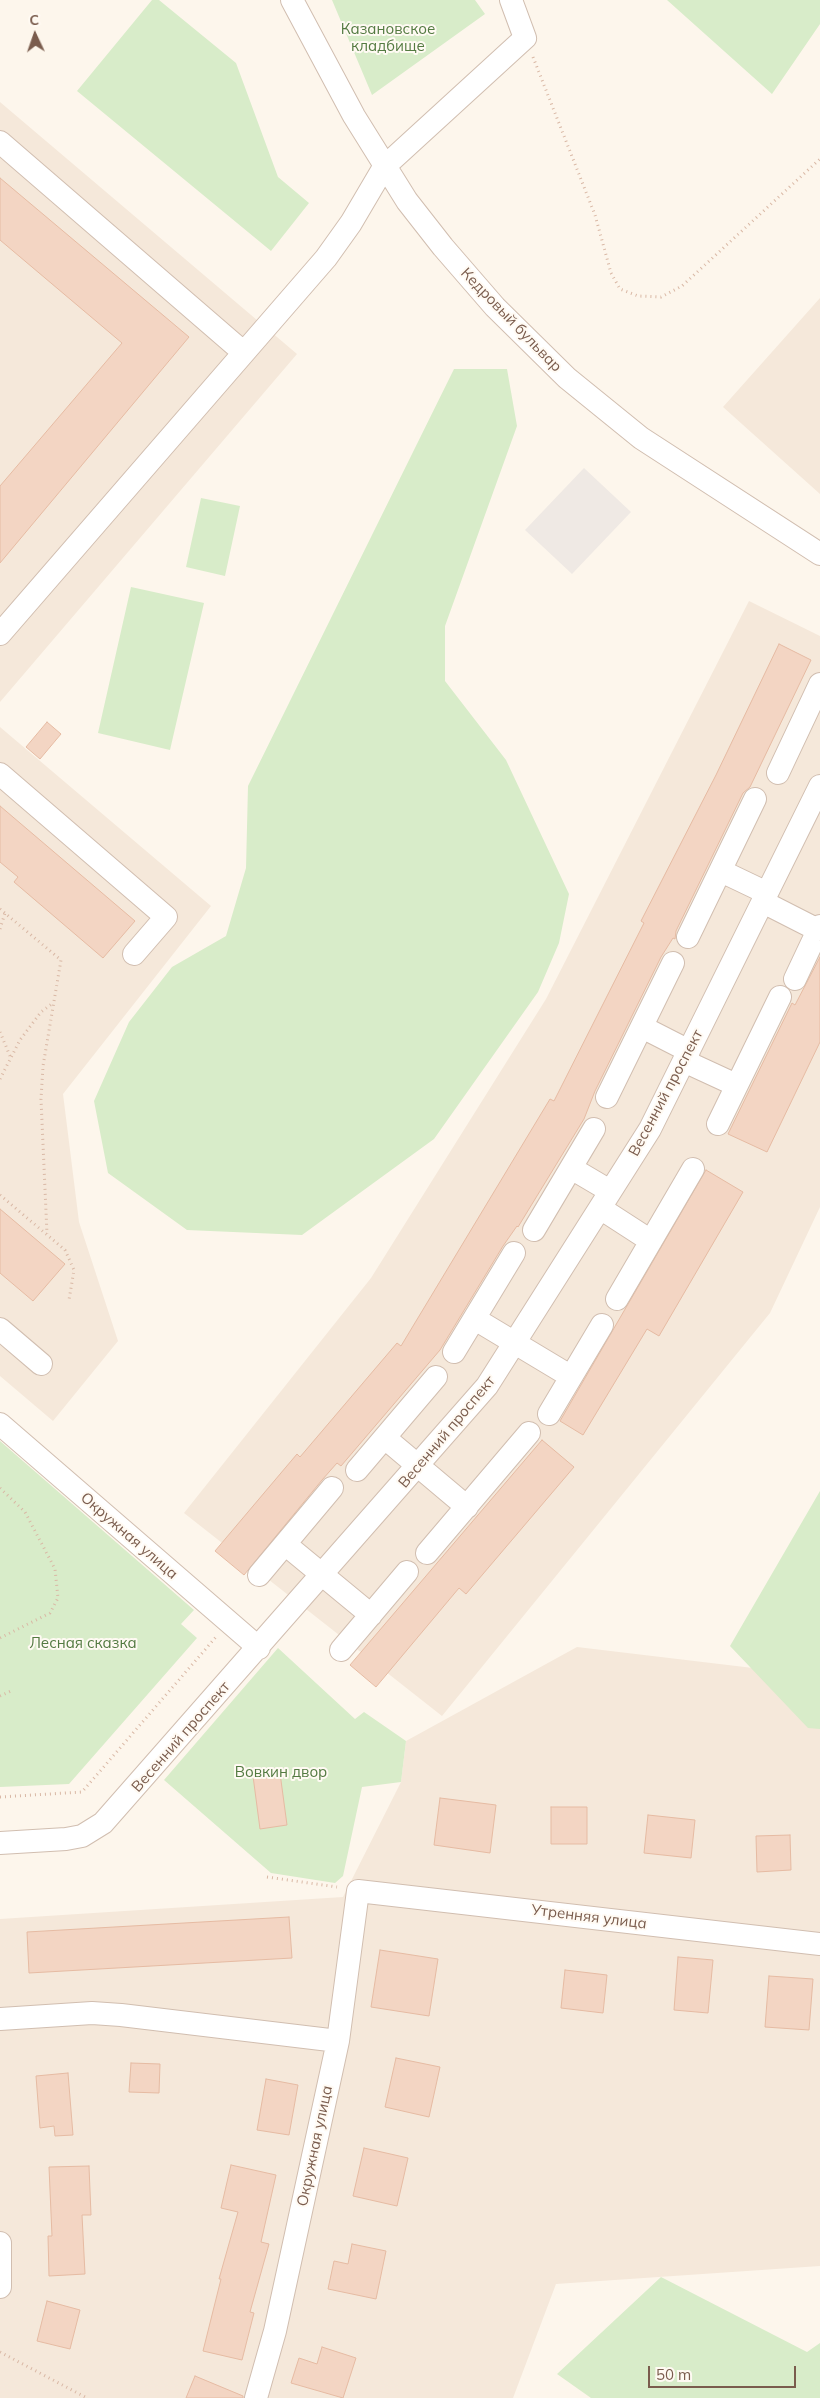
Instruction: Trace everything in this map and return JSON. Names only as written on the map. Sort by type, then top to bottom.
[{"type":"street","name":"Кедровый бульвар","points":[[292,0],[324,64],[384,167],[407,201],[442,248],[520,333],[567,378],[641,438],[751,512],[820,554]]},
{"type":"street","points":[[0,634],[326,258],[351,223],[384,167],[525,38],[511,0]]},
{"type":"street","points":[[0,142],[243,352]]},
{"type":"street","points":[[778,773],[813,717],[820,684]]},
{"type":"street","points":[[0,774],[166,917],[134,954]]},
{"type":"street","name":"Весенний проспект","points":[[0,1843],[66,1839],[82,1836],[104,1823],[488,1386],[650,1129],[820,786]]},
{"type":"street","points":[[688,937],[755,799]]},
{"type":"street","points":[[721,871],[819,928],[795,979]]},
{"type":"street","points":[[607,1097],[674,963]]},
{"type":"street","points":[[718,1124],[780,997]]},
{"type":"street","points":[[642,1027],[686,1056],[736,1085]]},
{"type":"street","points":[[534,1230],[594,1128]]},
{"type":"street","points":[[571,1168],[651,1241]]},
{"type":"street","points":[[617,1299],[693,1169]]},
{"type":"street","points":[[454,1352],[514,1253]]},
{"type":"street","points":[[475,1319],[570,1376]]},
{"type":"street","points":[[549,1414],[602,1324]]},
{"type":"street","points":[[0,1329],[41,1364]]},
{"type":"street","points":[[357,1470],[436,1377]]},
{"type":"street","name":"Окружная улица","points":[[0,1424],[259,1648]]},
{"type":"street","points":[[427,1553],[529,1433]]},
{"type":"street","points":[[385,1438],[467,1506]]},
{"type":"street","points":[[259,1575],[332,1488]]},
{"type":"street","points":[[285,1544],[371,1615]]},
{"type":"street","points":[[341,1650],[407,1572]]},
{"type":"street","name":"Окружная улица","points":[[256,2398],[275,2331],[338,2041],[358,1890]]},
{"type":"street","name":"Утренняя улица","points":[[358,1890],[820,1944]]},
{"type":"street","points":[[0,2019],[92,2013],[338,2041]]},
{"type":"street","points":[[0,2243],[0,2287]]},
{"type":"path","points":[[525,38],[595,215],[611,273],[620,289],[638,296],[661,297],[682,286],[820,159]]},
{"type":"path","points":[[0,909],[61,960],[43,1066],[42,1090],[47,1234]]},
{"type":"path","points":[[0,930],[5,913]]},
{"type":"path","points":[[0,1079],[11,1056],[41,1012],[54,1002]]},
{"type":"path","points":[[0,1032],[11,1056]]},
{"type":"path","points":[[0,1195],[65,1250],[74,1270],[69,1300]]},
{"type":"path","points":[[0,1484],[1,1489],[25,1512],[51,1561],[55,1569],[58,1598],[50,1613],[0,1638]]},
{"type":"path","points":[[0,1696],[11,1691]]},
{"type":"path","points":[[267,1877],[358,1890]]},
{"type":"path","points":[[0,2352],[87,2398]]},
{"type":"shaded area","points":[[0,102],[297,354],[0,702]]},
{"type":"shaded area","points":[[820,298],[820,494],[723,407]]},
{"type":"shaded area","points":[[584,468],[631,512],[572,574],[525,530]]},
{"type":"shaded area","points":[[749,601],[820,636],[820,1207],[770,1313],[442,1716],[184,1513],[371,1278],[546,999]]},
{"type":"shaded area","points":[[0,727],[211,906],[63,1094],[79,1222],[118,1341],[53,1421],[0,1376]]},
{"type":"shaded area","points":[[577,1647],[820,1676],[820,2266],[556,2284],[513,2398],[0,2398],[0,1919],[343,1897],[401,1782],[406,1741]]},
{"type":"green space","points":[[152,0],[159,0],[236,63],[278,177],[309,203],[271,251],[77,91]]},
{"type":"green space","name":"Казановское кладбище","points":[[332,0],[475,0],[485,14],[372,95]]},
{"type":"green space","points":[[667,0],[820,0],[820,24],[772,94]]},
{"type":"green space","points":[[454,369],[507,369],[517,426],[445,626],[445,681],[506,760],[569,894],[559,943],[538,992],[434,1139],[302,1235],[187,1230],[108,1173],[94,1101],[129,1022],[172,967],[226,936],[246,868],[248,786]]},
{"type":"green space","points":[[201,498],[240,506],[225,576],[186,567]]},
{"type":"green space","points":[[131,587],[204,603],[170,750],[98,733]]},
{"type":"green space","name":"Лесная сказка","points":[[0,1441],[194,1610],[181,1624],[197,1638],[69,1784],[0,1787]]},
{"type":"green space","points":[[820,1491],[820,1729],[808,1728],[730,1646]]},
{"type":"green space","name":"Вовкин двор","points":[[278,1648],[355,1719],[364,1712],[406,1741],[401,1782],[362,1787],[343,1876],[335,1883],[271,1873],[164,1780]]},
{"type":"green space","points":[[661,2277],[807,2352],[820,2343],[820,2398],[591,2398],[557,2374]]},
{"type":"building","points":[[0,178],[189,337],[0,563],[0,486],[122,343],[0,240]]},
{"type":"building","points":[[779,644],[811,660],[750,787],[743,793],[676,931],[675,939],[673,938],[661,957],[595,1091],[584,1119],[518,1227],[503,1246],[440,1350],[341,1466],[337,1463],[322,1480],[244,1575],[215,1551],[297,1454],[300,1457],[397,1343],[401,1346],[550,1099],[554,1101],[644,923],[641,921],[716,775]]},
{"type":"building","points":[[47,722],[61,734],[40,759],[26,747]]},
{"type":"building","points":[[0,806],[135,921],[103,958],[14,882],[18,877],[0,862]]},
{"type":"building","points":[[820,957],[820,1042],[767,1152],[728,1134],[792,1003],[795,1005]]},
{"type":"building","points":[[706,1170],[743,1192],[659,1336],[647,1329],[583,1435],[560,1421]]},
{"type":"building","points":[[0,1209],[65,1264],[33,1301],[0,1273]]},
{"type":"building","points":[[542,1440],[574,1467],[466,1594],[459,1588],[376,1687],[350,1665]]},
{"type":"building","points":[[280,1773],[287,1825],[260,1829],[253,1776]]},
{"type":"building","points":[[440,1798],[496,1805],[490,1853],[434,1845]]},
{"type":"building","points":[[551,1807],[587,1807],[587,1844],[551,1844]]},
{"type":"building","points":[[648,1815],[695,1820],[691,1858],[644,1853]]},
{"type":"building","points":[[790,1835],[791,1870],[757,1872],[756,1836]]},
{"type":"building","points":[[289,1917],[292,1958],[29,1973],[27,1932]]},
{"type":"building","points":[[380,1950],[438,1959],[429,2016],[371,2007]]},
{"type":"building","points":[[678,1957],[713,1960],[708,2013],[674,2010]]},
{"type":"building","points":[[565,1970],[607,1975],[603,2013],[561,2008]]},
{"type":"building","points":[[769,1976],[813,1979],[809,2030],[765,2027]]},
{"type":"building","points":[[396,2058],[440,2067],[429,2117],[385,2107]]},
{"type":"building","points":[[131,2063],[160,2064],[159,2093],[129,2092]]},
{"type":"building","points":[[68,2073],[73,2135],[55,2136],[54,2126],[40,2128],[36,2076]]},
{"type":"building","points":[[266,2079],[298,2085],[289,2135],[257,2130]]},
{"type":"building","points":[[364,2148],[408,2158],[397,2206],[353,2196]]},
{"type":"building","points":[[231,2165],[276,2175],[261,2242],[269,2244],[250,2312],[254,2313],[242,2360],[203,2351],[221,2279],[219,2279],[238,2212],[221,2208]]},
{"type":"building","points":[[89,2166],[91,2215],[82,2215],[85,2274],[49,2276],[48,2236],[52,2236],[49,2167]]},
{"type":"building","points":[[352,2244],[386,2251],[376,2299],[328,2289],[334,2261],[348,2264]]},
{"type":"building","points":[[47,2301],[80,2310],[70,2349],[37,2341]]},
{"type":"building","points":[[322,2347],[356,2358],[343,2398],[291,2383],[299,2358],[317,2364]]},
{"type":"building","points":[[195,2376],[243,2396],[243,2398],[186,2398]]}]
